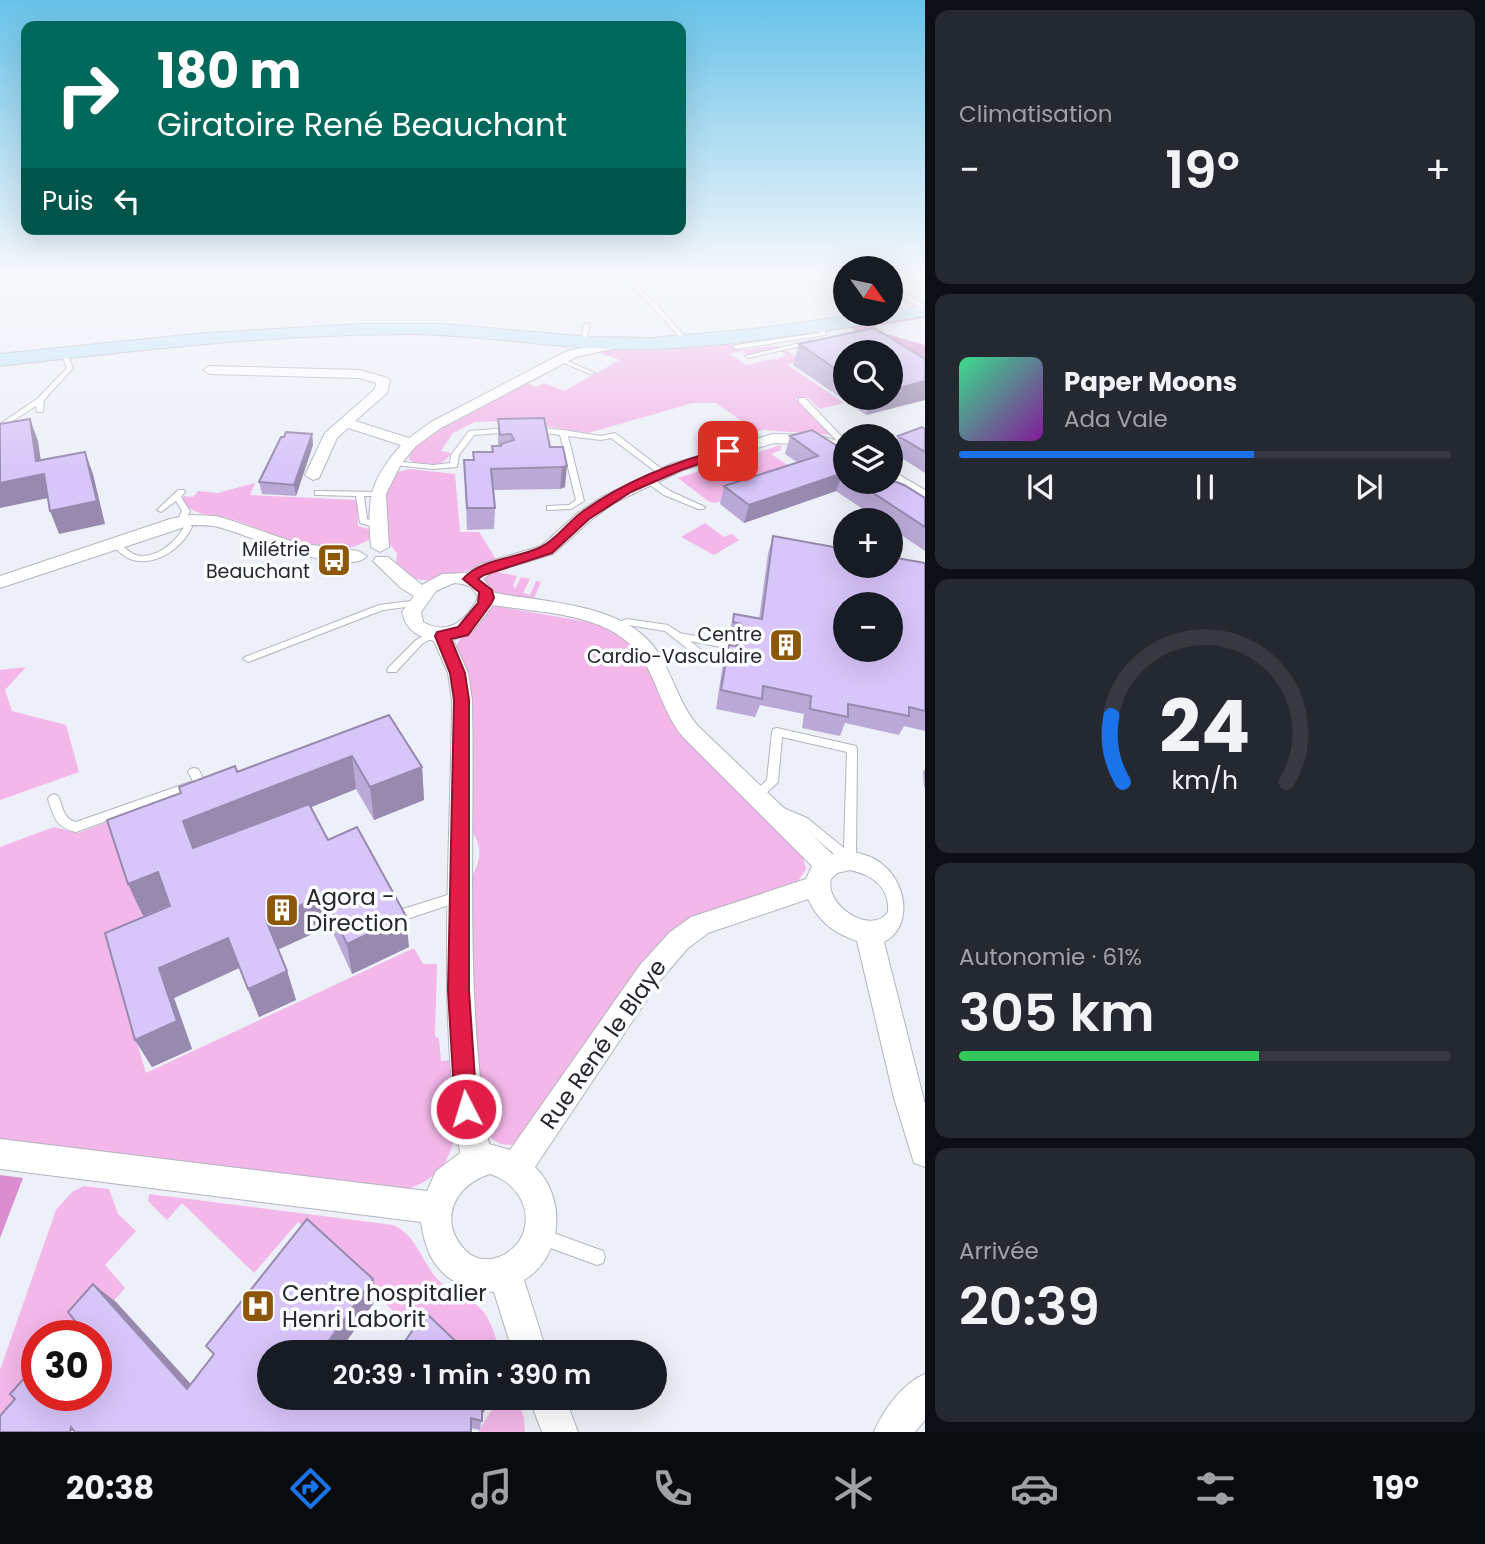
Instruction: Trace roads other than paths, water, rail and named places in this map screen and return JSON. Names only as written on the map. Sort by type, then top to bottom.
[{"type":"street","points":[[0,360],[189,341]]},
{"type":"street","points":[[561,341],[579,345],[631,341]]},
{"type":"street","points":[[421,598],[381,554],[377,525],[379,494],[394,463],[411,443],[436,425],[579,345]]},
{"type":"street","points":[[200,383],[214,366],[360,374],[383,381],[382,390],[330,436],[313,475]]},
{"type":"street","points":[[345,423],[411,443]]},
{"type":"street","points":[[470,579],[487,568],[547,550],[584,516],[608,500],[655,476],[773,438],[833,442]]},
{"type":"street","points":[[903,483],[925,497]]},
{"type":"street","points":[[0,582],[184,519],[220,521],[287,546],[358,556]]},
{"type":"street","points":[[448,578],[470,579],[479,583],[487,598],[470,625],[463,631],[438,635],[422,630],[412,619],[411,612],[421,598],[438,581],[448,578]]},
{"type":"street","points":[[487,598],[589,616],[617,626],[634,636],[652,656],[665,692],[683,723],[831,870],[876,868],[887,877],[901,895],[903,905],[897,923],[880,932],[868,932],[843,924],[831,916],[823,906],[831,870]]},
{"type":"street","points":[[438,635],[458,673],[462,700],[460,896],[452,1033],[476,1160]]},
{"type":"street","name":"Rue René le Blaye","points":[[516,1168],[649,974],[678,941],[699,925],[831,870]]},
{"type":"street","points":[[868,932],[883,987],[907,1100],[925,1152]]},
{"type":"street","points":[[0,1154],[436,1208]]},
{"type":"street","points":[[490,1159],[516,1168],[526,1177],[537,1197],[541,1220],[539,1236],[531,1252],[520,1265],[505,1273],[488,1276],[460,1267],[439,1240],[436,1208],[440,1191],[449,1177],[461,1166],[476,1160],[490,1159]]},
{"type":"street","points":[[505,1273],[526,1340]]},
{"type":"street","points":[[892,1432],[925,1392]]},
{"type":"street","points":[[552,1410],[560,1432]]},
{"type":"lane","points":[[736,347],[762,341]]},
{"type":"lane","points":[[748,356],[811,341]]},
{"type":"lane","points":[[579,345],[592,373]]},
{"type":"lane","points":[[0,428],[39,405],[70,368],[64,353]]},
{"type":"lane","points":[[802,400],[833,432]]},
{"type":"lane","points":[[394,463],[433,467],[458,464],[455,455],[466,437],[481,430],[543,429],[601,438],[612,435],[655,476],[665,491],[701,507]]},
{"type":"lane","points":[[550,508],[571,507],[580,500],[563,432]]},
{"type":"lane","points":[[665,491],[671,491],[679,485]]},
{"type":"lane","points":[[318,493],[379,494]]},
{"type":"lane","points":[[161,510],[179,495],[186,511],[184,519]]},
{"type":"lane","points":[[360,495],[363,521],[377,525]]},
{"type":"lane","points":[[248,659],[382,607],[421,598]]},
{"type":"lane","points":[[617,626],[633,622],[668,628],[681,636]]},
{"type":"lane","points":[[392,670],[419,642],[438,635]]},
{"type":"lane","points":[[760,802],[772,782],[777,733],[852,749],[831,870]]},
{"type":"lane","points":[[54,799],[61,821],[67,826],[76,827],[197,777],[206,796]]},
{"type":"lane","points":[[401,915],[460,896]]},
{"type":"lane","points":[[539,1236],[597,1256]]},
{"type":"place","name":"Milétrie Beauchant","points":[[334,560]]},
{"type":"place","name":"Centre Cardio-Vasculaire","points":[[786,645]]},
{"type":"place","name":"Agora - Direction","points":[[282,910]]},
{"type":"place","name":"Centre hospitalier Henri Laborit","points":[[258,1306]]}]
